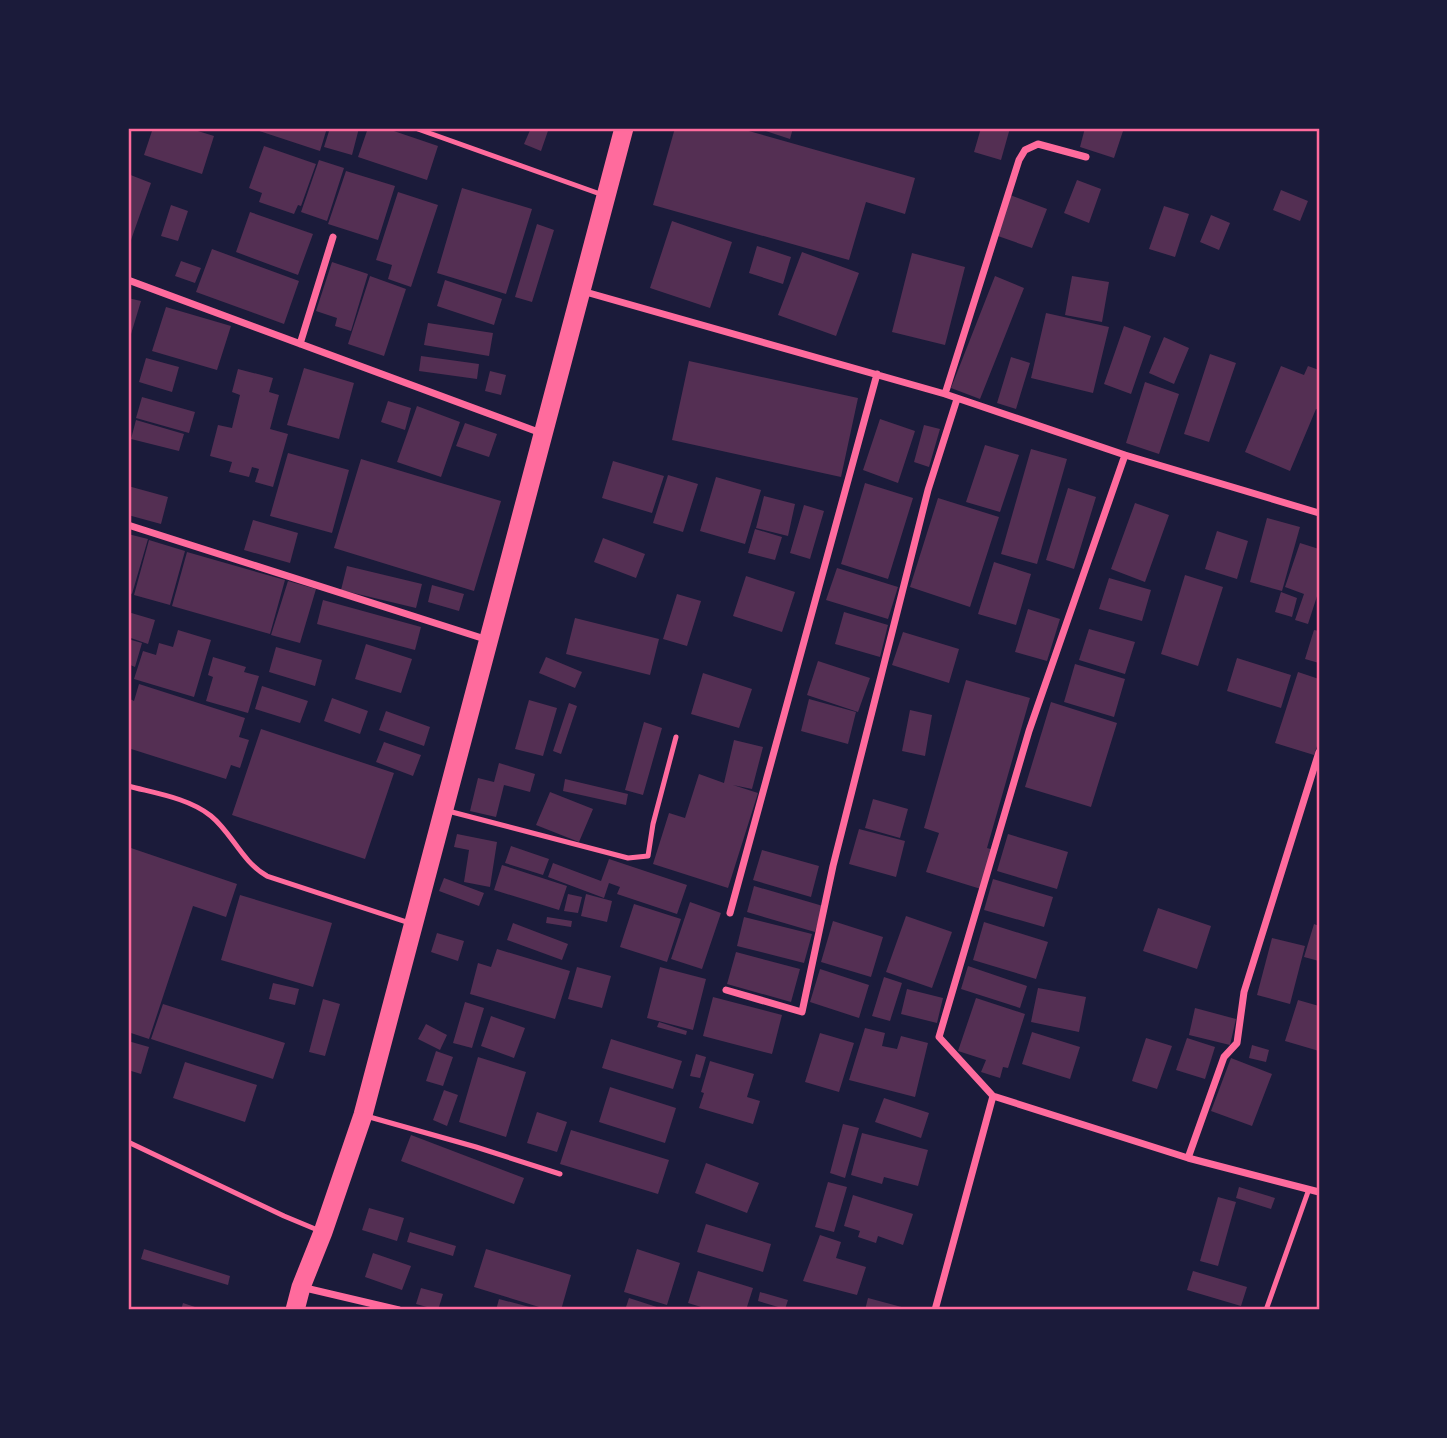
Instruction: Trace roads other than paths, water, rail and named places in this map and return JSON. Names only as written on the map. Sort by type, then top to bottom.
[{"type":"highway","points":[[295,1310],[363,1115],[624,128]]},
{"type":"street","points":[[945,394],[1019,160],[1025,150],[1038,144],[1086,157]]},
{"type":"street","points":[[300,344],[333,237]]},
{"type":"street","points":[[128,280],[543,433]]},
{"type":"street","points":[[581,291],[945,394],[1125,455],[1319,513]]},
{"type":"street","points":[[730,913],[877,374]]},
{"type":"street","points":[[726,990],[802,1012],[833,866],[928,490],[957,400]]},
{"type":"street","points":[[1125,455],[1029,731],[939,1037],[993,1096],[1188,1158],[1319,1192]]},
{"type":"street","points":[[128,525],[488,640]]},
{"type":"street","points":[[1188,1158],[1224,1057],[1237,1043],[1244,992],[1319,752]]},
{"type":"street","points":[[935,1310],[993,1096]]},
{"type":"street","points":[[301,1287],[399,1310]]},
{"type":"lane","points":[[415,128],[606,196]]},
{"type":"lane","points":[[444,810],[628,858],[648,856],[653,824],[676,737]]},
{"type":"lane","points":[[128,786],[197,806],[212,817],[255,870],[267,876],[413,924]]},
{"type":"lane","points":[[363,1115],[560,1174]]},
{"type":"lane","points":[[128,1142],[323,1232]]},
{"type":"lane","points":[[1266,1310],[1309,1189]]}]
